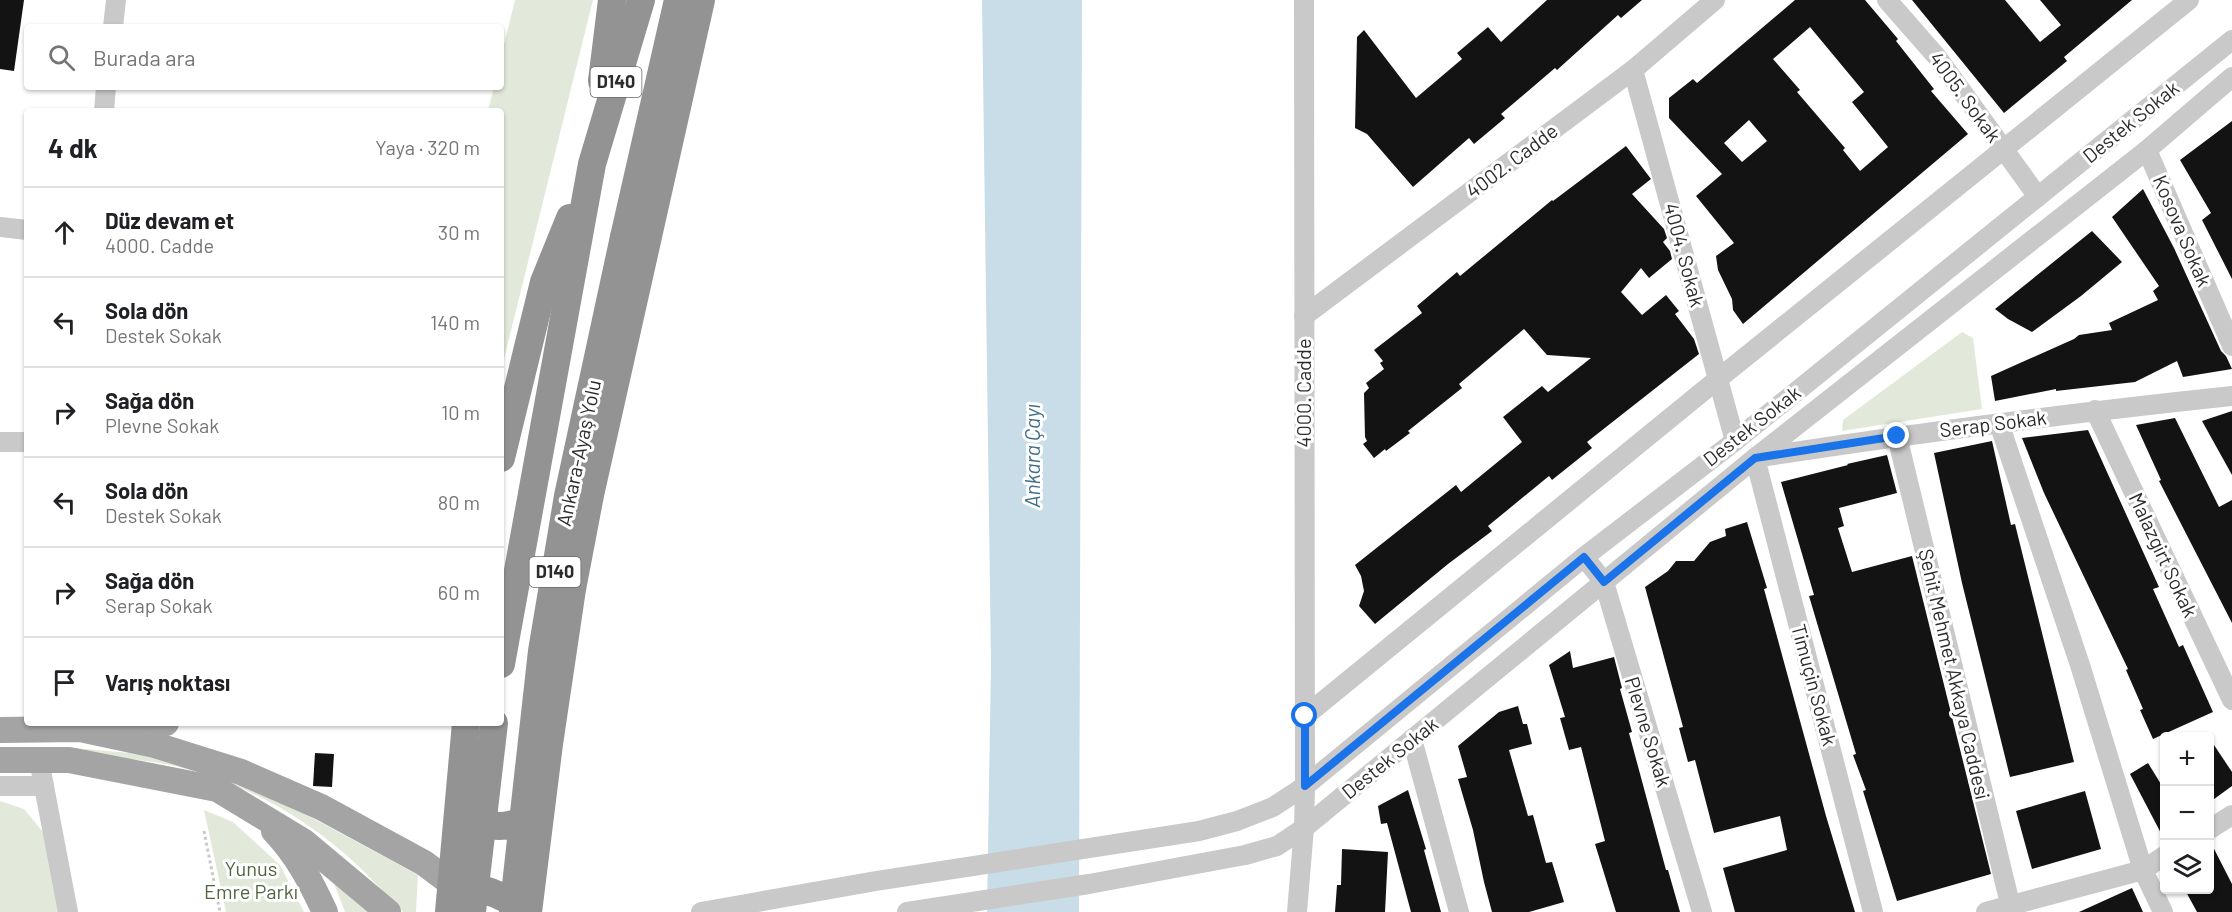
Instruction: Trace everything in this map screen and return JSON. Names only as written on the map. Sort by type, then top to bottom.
[{"type":"highway","points":[[504,446],[544,282],[592,164],[612,0]]},
{"type":"highway","name":"Ankara-Ayaş Yolu","points":[[504,648],[592,164],[640,0]]},
{"type":"highway","name":"Ankara-Ayaş Yolu","points":[[513,912],[542,651],[568,496],[678,0]]},
{"type":"highway","points":[[643,151],[697,0]]},
{"type":"highway","points":[[452,884],[488,890],[509,899],[529,912],[549,744],[572,589],[590,495],[701,0]]},
{"type":"highway","points":[[449,912],[466,726]]},
{"type":"highway","points":[[472,912],[494,726]]},
{"type":"highway","points":[[458,800],[466,812],[478,821],[492,826],[507,826],[521,822],[534,814],[543,802]]},
{"type":"main road","points":[[0,730],[37,726],[80,729],[146,726]]},
{"type":"main road","points":[[80,729],[155,745],[241,772],[321,807],[424,863],[452,884]]},
{"type":"main road","points":[[0,760],[69,760],[217,789],[303,841],[387,912]]},
{"type":"main road","points":[[255,812],[287,844],[310,879],[325,912]]},
{"type":"street","points":[[113,24],[116,0]]},
{"type":"street","name":"4000. Cadde","points":[[1304,0],[1305,786]]},
{"type":"street","name":"4002. Cadde","points":[[1304,316],[1633,70],[1716,0]]},
{"type":"street","name":"4005. Sokak","points":[[1887,0],[1937,57],[2038,197]]},
{"type":"street","points":[[1305,716],[1718,379],[2189,0]]},
{"type":"street","name":"Destek Sokak","points":[[702,912],[978,864],[1199,831],[1238,821],[1273,807],[1305,786],[1584,557],[1735,441],[2232,40]]},
{"type":"street","name":"4004. Sokak","points":[[1633,70],[1735,441]]},
{"type":"street","name":"Destek Sokak","points":[[907,912],[1089,884],[1245,855],[1277,846],[1304,828],[1755,458],[2147,150],[2232,77]]},
{"type":"street","points":[[104,108],[106,90]]},
{"type":"street","name":"Kosova Sokak","points":[[2147,150],[2232,346]]},
{"type":"street","points":[[0,227],[24,230]]},
{"type":"street","name":"Serap Sokak","points":[[1755,458],[1897,436],[2232,396]]},
{"type":"street","name":"Malazgirt Sokak","points":[[2095,411],[2232,700]]},
{"type":"street","points":[[2000,423],[2080,665],[2143,870],[2163,912]]},
{"type":"street","name":"Şehit Mehmet Akkaya Caddesi","points":[[1897,436],[2011,909]]},
{"type":"street","points":[[0,442],[24,442]]},
{"type":"street","name":"Timuçin Sokak","points":[[1755,458],[1873,912]]},
{"type":"street","name":"Plevne Sokak","points":[[1584,557],[1604,582],[1702,912]]},
{"type":"street","points":[[1412,739],[1459,912]]},
{"type":"street","points":[[39,760],[68,912]]},
{"type":"street","points":[[0,786],[44,786]]},
{"type":"street","points":[[1297,912],[1305,786]]},
{"type":"street","points":[[2214,826],[2232,815]]},
{"type":"street","points":[[1986,912],[2011,909],[2143,870],[2160,859]]},
{"type":"path","points":[[204,831],[220,912]]},
{"type":"green space","points":[[515,0],[593,0],[504,359],[504,108],[489,108],[493,90],[504,90],[504,45]]},
{"type":"green space","points":[[1962,332],[1973,338],[1982,409],[1842,431],[1843,420]]},
{"type":"green space","points":[[62,748],[152,755],[189,763],[296,809],[418,875],[416,912],[403,912],[360,868],[324,837],[256,795],[180,767],[154,762],[63,753]]},
{"type":"green space","points":[[0,801],[24,809],[47,837],[61,912],[0,912]]},
{"type":"green space","name":"Yunus Emre Parkı","points":[[204,810],[233,822],[280,865],[304,912],[226,912]]},
{"type":"green space","points":[[331,876],[368,912],[345,912]]},
{"type":"water","name":"Ankara Çayı","points":[[982,0],[1082,0],[1079,912],[987,912],[991,663]]},
{"type":"building","points":[[0,0],[24,0],[14,71],[0,69]]},
{"type":"building","points":[[1547,0],[1642,0],[1621,18],[1618,15],[1557,70],[1555,68],[1501,114],[1505,118],[1474,144],[1469,138],[1413,187],[1367,134],[1355,128],[1357,37],[1364,30],[1416,98],[1462,59],[1457,53],[1488,27],[1501,42]]},
{"type":"building","points":[[1795,0],[1865,0],[1898,39],[1896,41],[1934,89],[1931,91],[1968,134],[1743,324],[1733,310],[1732,299],[1718,270],[1716,256],[1734,243],[1696,196],[1722,174],[1669,118],[1669,98],[1693,79],[1697,83]],"holes":[[[1810,27],[1864,92],[1852,102],[1888,147],[1860,171],[1843,150],[1845,148],[1797,92],[1800,90],[1773,59]],[[1749,120],[1767,141],[1742,162],[1724,143]]]},
{"type":"building","points":[[1912,0],[2005,0],[2040,42],[2061,25],[2040,0],[2132,0],[2064,57],[2067,61],[2004,113]]},
{"type":"building","points":[[2232,121],[2232,279],[2202,220],[2211,213],[2180,160]]},
{"type":"building","points":[[1626,146],[1651,179],[1632,194],[1664,229],[1667,238],[1663,242],[1670,251],[1672,259],[1649,278],[1641,268],[1621,292],[1642,315],[1666,295],[1679,311],[1675,314],[1694,339],[1699,354],[1587,442],[1592,448],[1552,480],[1549,476],[1488,526],[1492,531],[1375,624],[1359,606],[1364,591],[1361,576],[1355,565],[1456,485],[1461,492],[1522,442],[1503,417],[1542,386],[1548,392],[1591,358],[1547,355],[1524,329],[1459,384],[1462,388],[1408,431],[1410,433],[1374,458],[1363,444],[1367,441],[1364,393],[1369,388],[1366,383],[1384,369],[1380,363],[1383,361],[1374,350],[1422,313],[1417,306],[1457,272],[1460,276],[1552,200]]},
{"type":"building","points":[[2143,189],[2174,248],[2221,351],[2232,369],[2183,377],[2177,361],[2135,382],[2056,391],[2056,389],[1995,401],[1991,376],[2079,335],[2112,330],[2109,323],[2158,300],[2153,291],[2159,286],[2112,217]]},
{"type":"building","points":[[2092,231],[2122,262],[2081,296],[2032,332],[1995,309]]},
{"type":"building","points":[[2232,411],[2232,475],[2202,421]]},
{"type":"building","points":[[2175,418],[2219,507],[2232,500],[2232,623],[2159,481],[2161,480],[2136,425]]},
{"type":"building","points":[[2088,430],[2159,587],[2153,589],[2179,647],[2183,645],[2213,712],[2169,732],[2160,732],[2160,736],[2153,739],[2140,710],[2143,709],[2126,670],[2128,669],[2044,493],[2022,438]]},
{"type":"building","points":[[1992,441],[2011,525],[2015,524],[2074,762],[2010,777],[1962,583],[1934,453]]},
{"type":"building","points":[[1887,455],[1897,493],[1839,508],[1844,526],[1838,528],[1852,572],[1912,556],[1991,874],[1897,901],[1863,791],[1866,790],[1853,755],[1856,754],[1809,596],[1814,595],[1781,482]]},
{"type":"building","points":[[1747,522],[1767,588],[1764,589],[1826,816],[1855,912],[1735,912],[1723,868],[1787,850],[1780,816],[1714,833],[1695,760],[1688,762],[1679,728],[1683,727],[1645,587],[1668,571],[1676,561],[1694,561],[1710,542],[1726,536],[1725,529]]},
{"type":"building","points":[[1570,651],[1573,668],[1614,657],[1632,732],[1629,733],[1666,870],[1668,870],[1680,912],[1616,912],[1595,844],[1605,841],[1581,747],[1569,750],[1560,718],[1565,717],[1549,665]]},
{"type":"building","points":[[1518,706],[1523,724],[1527,724],[1532,744],[1509,750],[1528,816],[1533,815],[1546,863],[1552,862],[1564,902],[1529,912],[1492,912],[1473,830],[1458,779],[1467,777],[1458,746],[1499,712]]},
{"type":"building","points":[[2214,745],[2232,772],[2232,786],[2214,799]]},
{"type":"building","points":[[315,753],[334,754],[332,787],[313,786]]},
{"type":"building","points":[[2148,763],[2160,782],[2160,831],[2130,774]]},
{"type":"building","points":[[1408,790],[1426,849],[1424,850],[1441,912],[1411,912],[1387,823],[1381,824],[1378,806]]},
{"type":"building","points":[[2085,791],[2101,849],[2032,869],[2016,811]]},
{"type":"building","points":[[1342,849],[1388,852],[1385,912],[1335,912],[1337,885],[1341,885]]},
{"type":"building","points":[[2214,849],[2232,884],[2232,912],[2197,912],[2187,894],[2214,894]]},
{"type":"building","points":[[2132,888],[2143,912],[2079,912]]},
{"type":"route","points":[[1305,716],[1305,786],[1584,557],[1604,582],[1755,458],[1897,436]]}]
